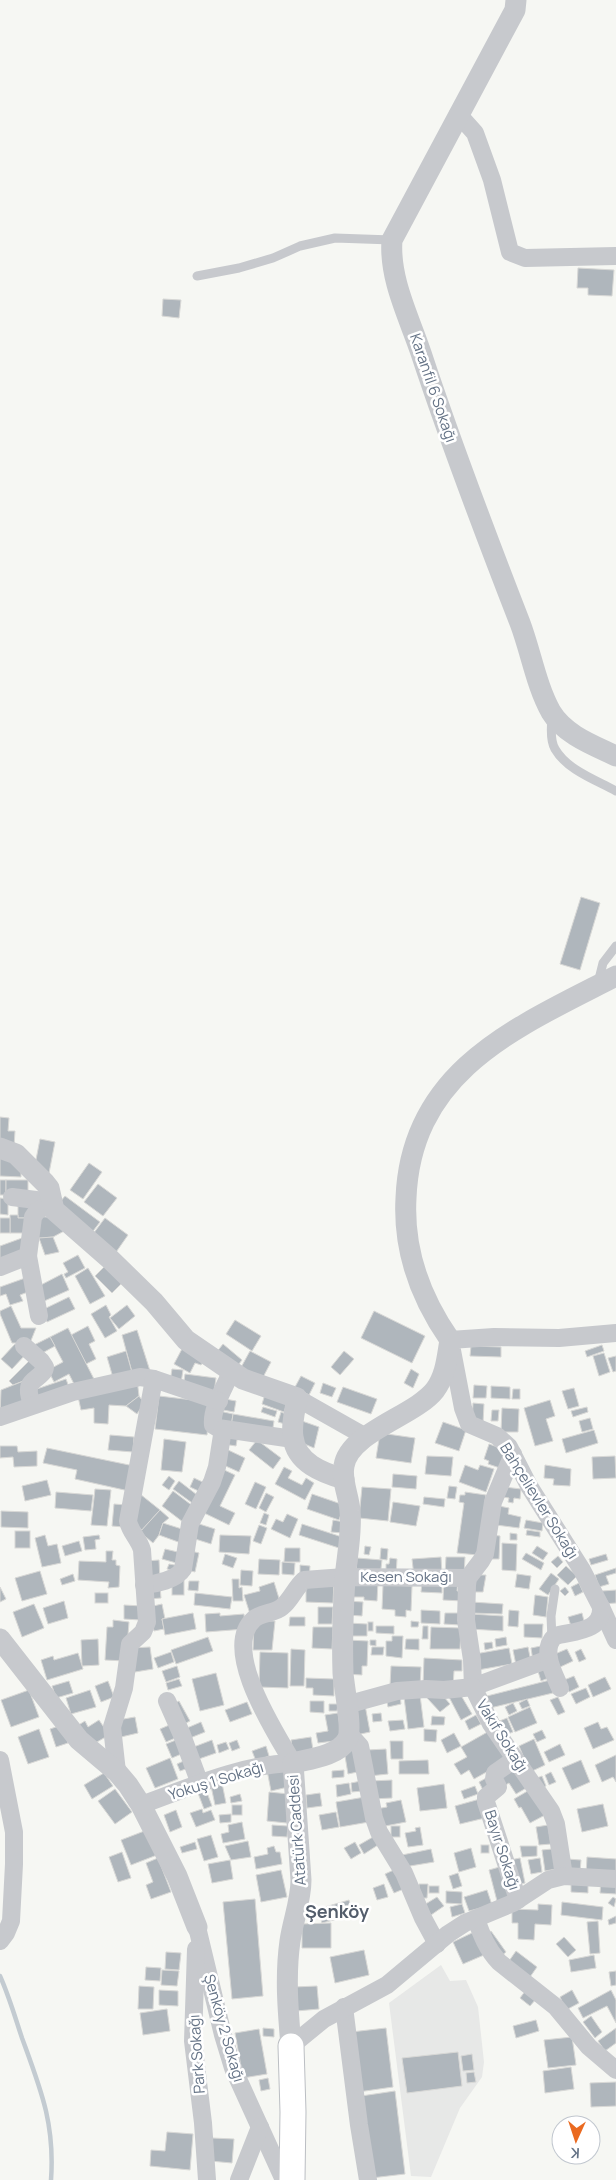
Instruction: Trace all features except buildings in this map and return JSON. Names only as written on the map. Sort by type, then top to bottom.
[{"type":"main road","name":"Atatürk Caddesi","points":[[291,2046],[293,2112],[292,2180]]},
{"type":"street","points":[[392,240],[514,10],[516,0]]},
{"type":"street","points":[[458,114],[475,133],[492,180],[510,252],[525,258],[616,256]]},
{"type":"street","name":"Karanfil 6 Sokağı","points":[[392,240],[391,256],[399,289],[484,535],[524,634],[542,692],[552,713],[565,727],[579,738],[616,756]]},
{"type":"street","points":[[437,1944],[423,1918],[404,1873],[379,1832],[374,1818],[360,1746],[350,1735],[342,1656],[345,1577],[351,1530],[350,1509],[343,1467],[346,1458],[366,1437],[434,1392],[441,1382],[445,1369],[450,1340],[437,1322],[420,1287],[408,1242],[405,1216],[410,1161],[418,1134],[427,1114],[458,1074],[514,1029],[616,976]]},
{"type":"street","points":[[0,1148],[16,1154],[45,1183],[49,1188],[52,1207],[58,1215],[110,1259],[154,1302],[186,1340],[231,1372],[255,1384],[297,1398],[366,1437]]},
{"type":"street","points":[[12,1197],[52,1202]]},
{"type":"street","points":[[39,1316],[28,1256],[34,1217],[37,1211],[52,1202]]},
{"type":"street","points":[[0,1267],[28,1256]]},
{"type":"street","points":[[450,1340],[494,1337],[560,1338],[616,1333]]},
{"type":"street","name":"Bahçelievler Sokağı","points":[[450,1340],[463,1408],[469,1424],[497,1436],[513,1454],[529,1486],[582,1570],[616,1640]]},
{"type":"street","points":[[24,1346],[45,1367],[44,1373],[30,1384],[32,1405]]},
{"type":"street","points":[[231,1372],[219,1401],[213,1422],[215,1427],[293,1439]]},
{"type":"street","points":[[0,1417],[73,1392],[140,1377],[154,1379],[219,1401]]},
{"type":"street","points":[[117,1772],[112,1727],[124,1688],[130,1644],[146,1627],[142,1550],[140,1542],[129,1527],[128,1521],[154,1379]]},
{"type":"street","points":[[297,1398],[293,1439],[300,1455],[315,1468],[344,1479]]},
{"type":"street","points":[[144,1585],[162,1583],[180,1573],[183,1569],[190,1524],[214,1476],[223,1429]]},
{"type":"street","points":[[513,1454],[493,1502],[485,1554],[468,1578],[466,1620],[472,1660],[473,1687],[549,1660]]},
{"type":"street","name":"Kesen Sokağı","points":[[292,1763],[246,1669],[243,1643],[246,1633],[255,1618],[284,1606],[304,1580],[345,1577],[468,1578]]},
{"type":"street","points":[[560,1688],[549,1660],[549,1647],[552,1639],[555,1636],[590,1628],[596,1624],[601,1613],[601,1607]]},
{"type":"street","points":[[0,1639],[79,1740],[117,1772],[141,1805],[177,1876],[197,1927]]},
{"type":"street","name":"Vakıf Sokağı","points":[[346,1705],[398,1691],[473,1687],[487,1716],[554,1817],[564,1876]]},
{"type":"street","points":[[167,1701],[182,1734],[200,1784]]},
{"type":"street","name":"Atatürk Caddesi","points":[[291,2046],[287,1991],[288,1960],[290,1940],[301,1896],[292,1763],[322,1756],[337,1749],[346,1742],[350,1735]]},
{"type":"street","name":"Bayır Sokağı","points":[[516,1759],[495,1773],[494,1779],[498,1787],[486,1798],[486,1802],[518,1900]]},
{"type":"street","points":[[0,1760],[14,1832],[14,1864],[11,1920],[6,1933],[0,1941]]},
{"type":"street","name":"Yokuş 1 Sokağı","points":[[141,1805],[200,1784],[265,1765],[292,1763]]},
{"type":"street","points":[[291,2046],[324,2019],[387,1985],[453,1930],[518,1900],[548,1880],[564,1876],[616,1879]]},
{"type":"street","points":[[476,1919],[490,1953],[556,2007],[589,2047],[616,2070]]},
{"type":"street","name":"Şenköy 2 Sokağı","points":[[197,1927],[228,2052],[240,2087],[284,2180]]},
{"type":"street","name":"Park Sokağı","points":[[197,1927],[194,2041],[207,2180]]},
{"type":"street","points":[[344,2007],[368,2180]]},
{"type":"street","points":[[239,2180],[260,2127]]},
{"type":"lane","points":[[197,276],[239,268],[273,258],[300,246],[335,238],[392,240]]},
{"type":"lane","points":[[552,713],[551,732],[554,748],[566,762],[616,791]]},
{"type":"lane","points":[[597,986],[603,963],[616,946]]},
{"type":"lane","points":[[552,1639],[551,1616],[555,1589]]},
{"type":"shaded area","points":[[441,1965],[450,1981],[466,1980],[478,2007],[484,2062],[482,2077],[460,2108],[431,2177],[411,2176],[389,2003]]},
{"type":"waterway","points":[[0,1976],[41,2091],[49,2124],[52,2160],[51,2180]]},
{"type":"district","name":"Şenköy","points":[[337,1912]]}]
